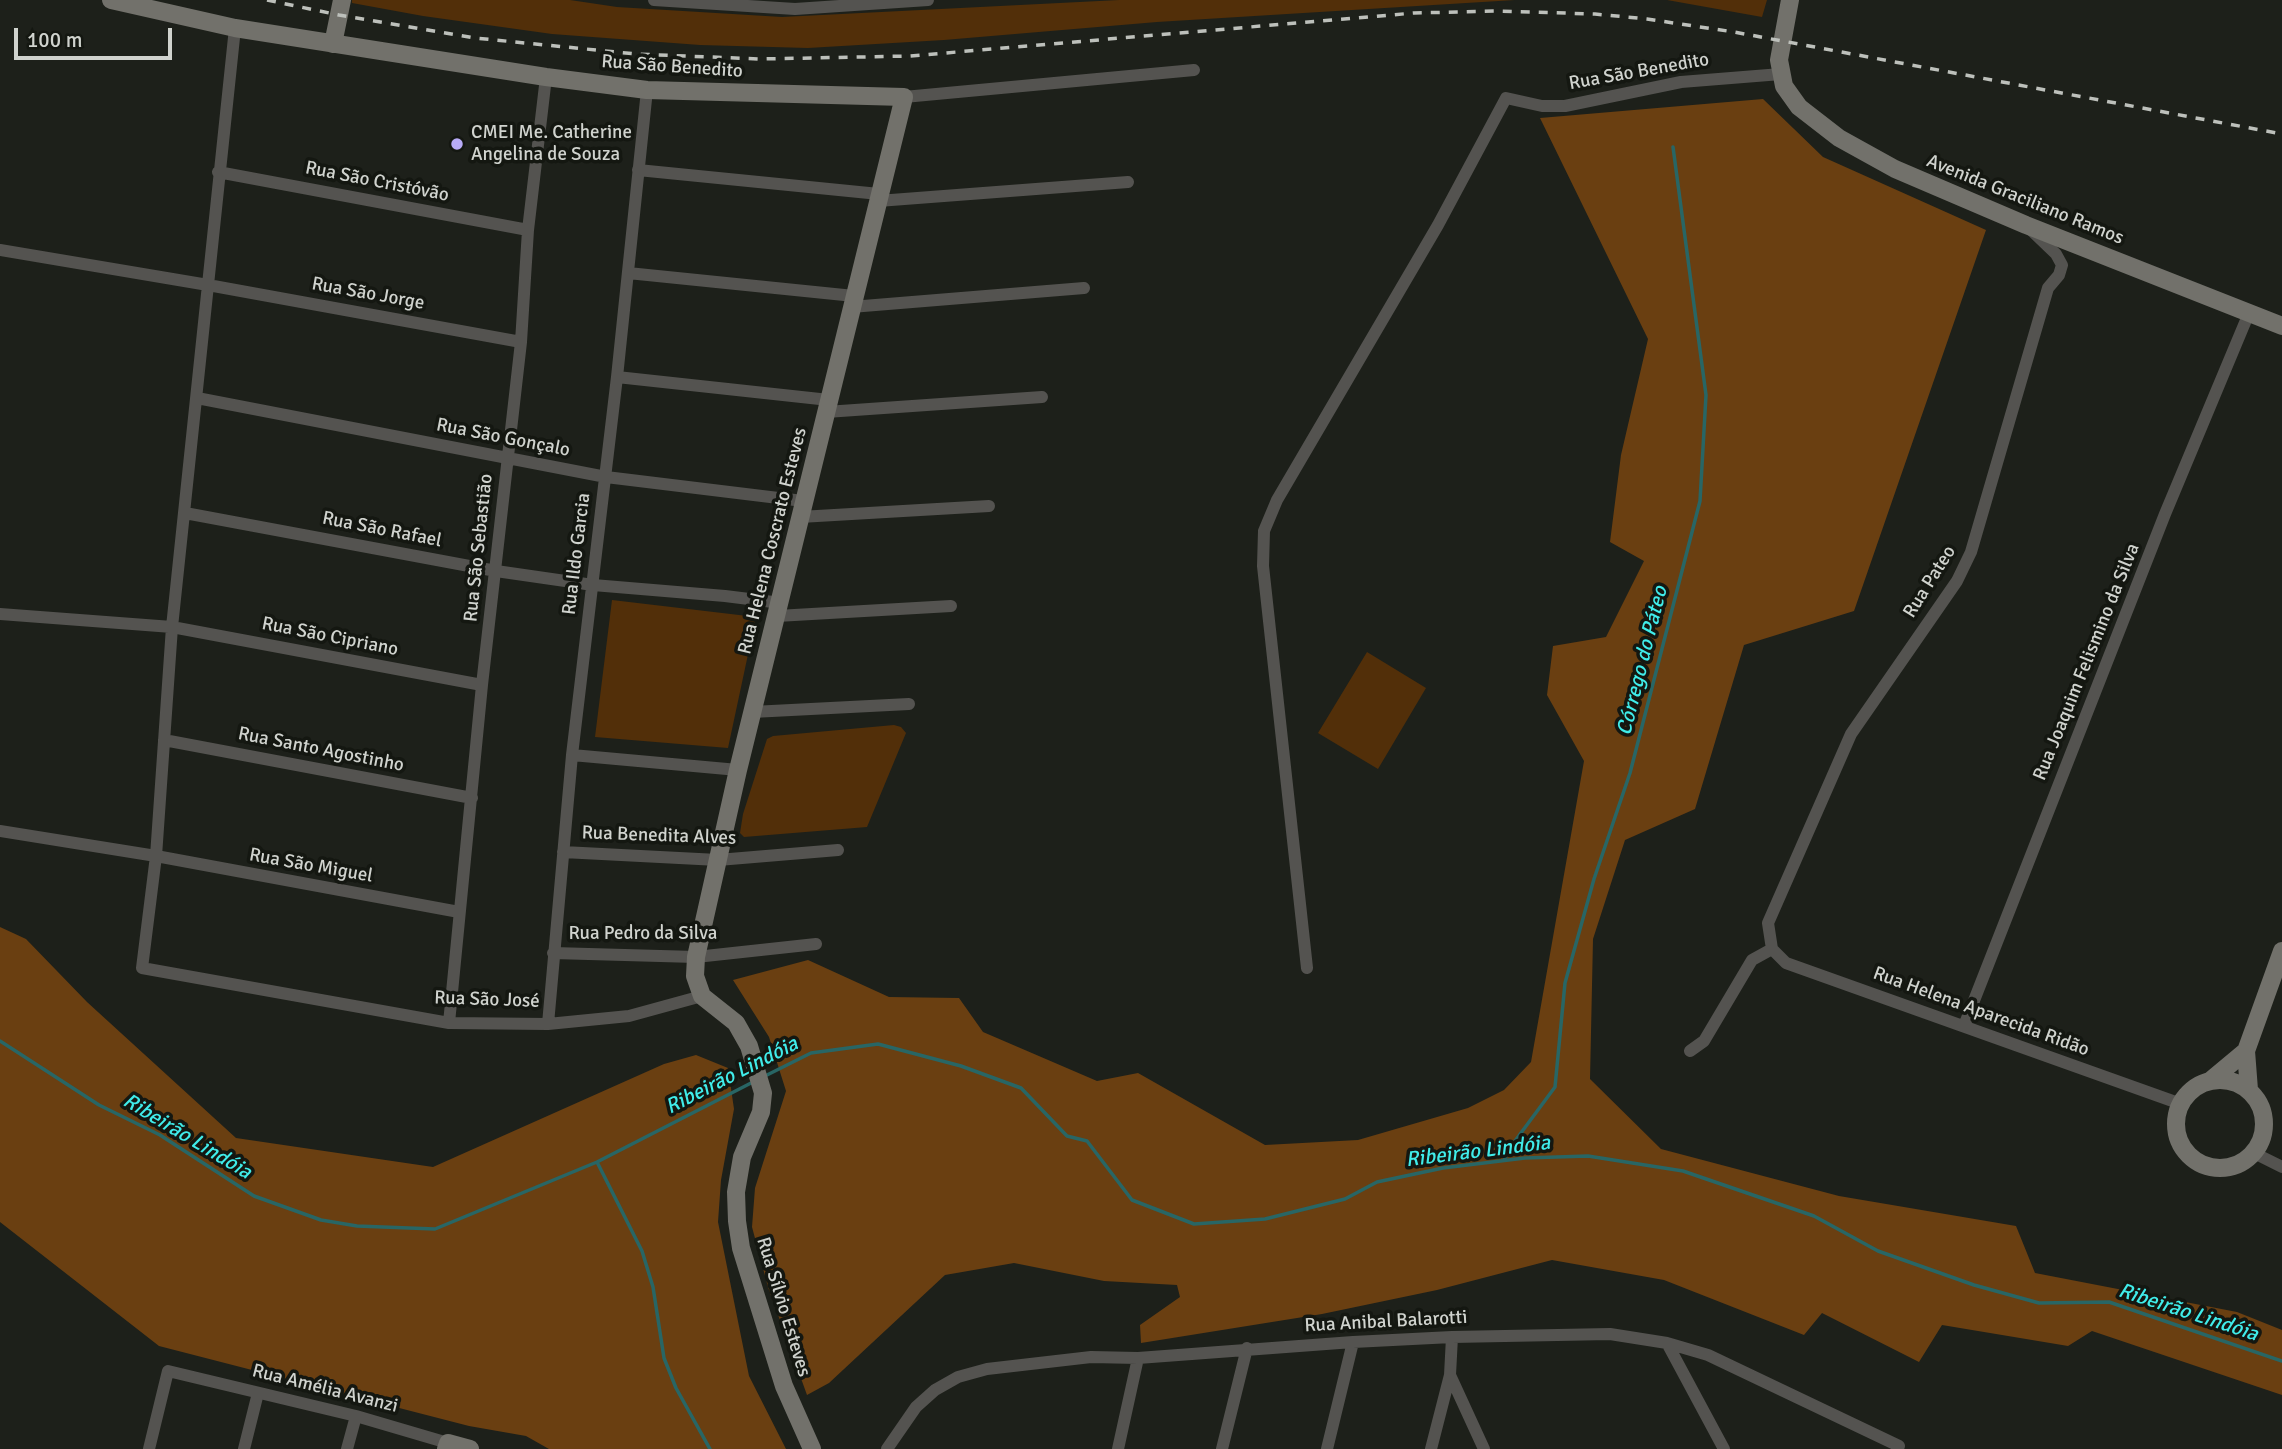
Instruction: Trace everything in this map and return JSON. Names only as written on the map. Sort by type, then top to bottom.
[{"type":"street","name":"Rua São Benedito","points":[[111,0],[235,27],[333,44],[647,90],[904,97],[1194,70]]},
{"type":"street","points":[[333,44],[342,0]]},
{"type":"street","points":[[654,0],[795,4],[928,0]]},
{"type":"street","points":[[1781,74],[1779,60],[1790,0]]},
{"type":"street","points":[[156,856],[172,627],[235,27]]},
{"type":"street","name":"Rua São Benedito","points":[[1307,968],[1264,566],[1264,531],[1277,500],[1438,225],[1506,98],[1542,106],[1565,106],[1681,82],[1781,74]]},
{"type":"street","name":"Avenida Graciliano Ramos","points":[[1781,74],[1790,96],[1799,107],[1839,138],[1895,169],[2026,225],[2282,326]]},
{"type":"street","name":"Rua São Sebastião","points":[[449,1023],[482,685],[521,342],[528,230],[546,77]]},
{"type":"street","name":"Rua Ildo Garcia","points":[[548,1024],[572,755],[606,477],[647,90]]},
{"type":"street","name":"Rua Helena Coscrato Esteves","points":[[702,996],[695,976],[696,957],[738,770],[904,97]]},
{"type":"street","points":[[638,170],[878,197],[1128,182]]},
{"type":"street","name":"Rua São Cristóvão","points":[[218,172],[528,230]]},
{"type":"street","name":"Rua Pateo","points":[[1772,949],[1768,923],[1851,734],[1957,581],[1971,552],[2048,288],[2059,275],[2062,265],[2056,254],[2026,225]]},
{"type":"street","name":"Rua São Jorge","points":[[0,250],[521,342]]},
{"type":"street","points":[[628,273],[852,302],[1084,288]]},
{"type":"street","name":"Rua Joaquim Felismino da Silva","points":[[1964,1026],[2165,514],[2249,313]]},
{"type":"street","points":[[617,377],[828,406],[1042,397]]},
{"type":"street","name":"Rua São Gonçalo","points":[[197,398],[508,460],[801,509],[989,506]]},
{"type":"street","name":"Rua São Rafael","points":[[185,513],[496,571],[593,584],[725,596],[779,609],[951,606]]},
{"type":"street","name":"Rua São Cipriano","points":[[0,614],[172,627],[482,685]]},
{"type":"street","points":[[752,712],[909,704]]},
{"type":"street","name":"Rua Santo Agostinho","points":[[164,740],[472,798]]},
{"type":"street","points":[[572,755],[738,770]]},
{"type":"street","name":"Rua São Miguel","points":[[0,831],[156,856],[459,912]]},
{"type":"street","name":"Rua Benedita Alves","points":[[563,852],[718,860],[838,850]]},
{"type":"street","name":"Rua São José","points":[[156,856],[142,968],[449,1023],[548,1024],[629,1016],[702,996]]},
{"type":"street","name":"Rua Pedro da Silva","points":[[553,953],[696,957],[816,944]]},
{"type":"street","points":[[1690,1051],[1704,1041],[1752,960],[1772,949]]},
{"type":"street","name":"Rua Helena Aparecida Ridão","points":[[1772,949],[1786,963],[2181,1104]]},
{"type":"street","points":[[2249,1090],[2246,1051],[2282,951]]},
{"type":"street","name":"Rua Sílvio Esteves","points":[[702,996],[736,1023],[749,1046],[763,1093],[761,1112],[741,1157],[736,1192],[737,1221],[741,1248],[784,1386],[812,1449]]},
{"type":"street","points":[[2210,1081],[2235,1082],[2249,1090],[2259,1101],[2264,1116],[2265,1131],[2260,1146],[2237,1166],[2222,1169],[2206,1167],[2193,1160],[2182,1148],[2176,1134],[2176,1118],[2188,1094],[2210,1081],[2246,1051]]},
{"type":"street","points":[[2254,1153],[2282,1167]]},
{"type":"street","name":"Rua Anibal Balarotti","points":[[887,1449],[916,1407],[935,1390],[958,1377],[1018,1364],[1091,1357],[1138,1358],[1353,1342],[1610,1334],[1667,1343],[1708,1355],[1899,1446]]},
{"type":"street","points":[[1431,1449],[1450,1376],[1452,1337]]},
{"type":"street","points":[[1326,1449],[1353,1342]]},
{"type":"street","points":[[1667,1343],[1724,1449]]},
{"type":"street","points":[[1222,1449],[1247,1348]]},
{"type":"street","points":[[1118,1449],[1138,1358]]},
{"type":"street","name":"Rua Amélia Avanzi","points":[[149,1449],[168,1371],[355,1416],[447,1446],[470,1449]]},
{"type":"street","points":[[1450,1376],[1484,1449]]},
{"type":"street","points":[[244,1449],[258,1393]]},
{"type":"street","points":[[347,1449],[355,1416]]},
{"type":"shaded area","points":[[352,0],[570,0],[617,7],[782,17],[1119,0],[1515,0],[1157,22],[944,40],[808,48],[700,45],[552,34],[423,16],[352,3]]},
{"type":"shaded area","points":[[1667,0],[1767,0],[1762,17]]},
{"type":"shaded area","points":[[1763,99],[1823,157],[1986,230],[1854,611],[1744,645],[1695,809],[1625,840],[1593,939],[1590,1079],[1661,1149],[1839,1196],[2016,1226],[2035,1273],[2237,1312],[2282,1330],[2282,1395],[2092,1331],[2068,1346],[1942,1325],[1919,1362],[1822,1313],[1804,1335],[1664,1280],[1552,1260],[1437,1290],[1322,1314],[1141,1343],[1140,1325],[1180,1297],[1177,1285],[1104,1281],[1014,1263],[945,1275],[829,1383],[807,1395],[768,1287],[752,1227],[755,1188],[786,1091],[769,1037],[733,980],[808,960],[889,997],[959,998],[983,1032],[1097,1081],[1138,1073],[1265,1145],[1358,1140],[1468,1108],[1504,1090],[1531,1062],[1584,761],[1547,695],[1553,646],[1606,637],[1644,561],[1610,542],[1621,455],[1648,339],[1540,118]]},
{"type":"shaded area","points":[[612,600],[756,617],[728,748],[595,737]]},
{"type":"shaded area","points":[[1367,652],[1426,688],[1378,769],[1318,733]]},
{"type":"shaded area","points":[[894,725],[901,727],[906,733],[867,827],[744,837],[740,833],[743,814],[767,739],[773,736]]},
{"type":"shaded area","points":[[0,927],[26,939],[87,1002],[236,1138],[433,1167],[664,1064],[696,1055],[728,1068],[734,1109],[721,1180],[718,1222],[749,1376],[786,1449],[549,1449],[526,1436],[469,1426],[159,1346],[0,1222]]},
{"type":"waterway","name":"Córrego do Páteo","points":[[1504,1160],[1555,1087],[1565,983],[1594,879],[1630,773],[1700,501],[1706,395],[1673,147]]},
{"type":"waterway","name":"Ribeirão Lindóia","points":[[0,1041],[99,1105],[160,1135],[254,1196],[321,1220],[357,1226],[435,1229],[597,1162],[753,1082]]},
{"type":"waterway","name":"Ribeirão Lindóia","points":[[763,1077],[811,1053],[878,1044],[961,1066],[1021,1088],[1067,1136],[1087,1141],[1132,1200],[1194,1224],[1265,1219],[1345,1199],[1377,1182],[1443,1168],[1525,1158],[1588,1156],[1683,1171],[1814,1216],[1878,1251],[1974,1285],[2039,1303],[2109,1302],[2282,1361]]},
{"type":"waterway","points":[[597,1162],[642,1251],[653,1287],[664,1358],[676,1388],[710,1449]]},
{"type":"railway","points":[[267,0],[475,38],[636,54],[759,59],[910,56],[1414,13],[1497,11],[1595,14],[1734,32],[2282,134]]},
{"type":"place","name":"CMEI Me. Catherine Angelina de Souza","points":[[457,144]]}]
